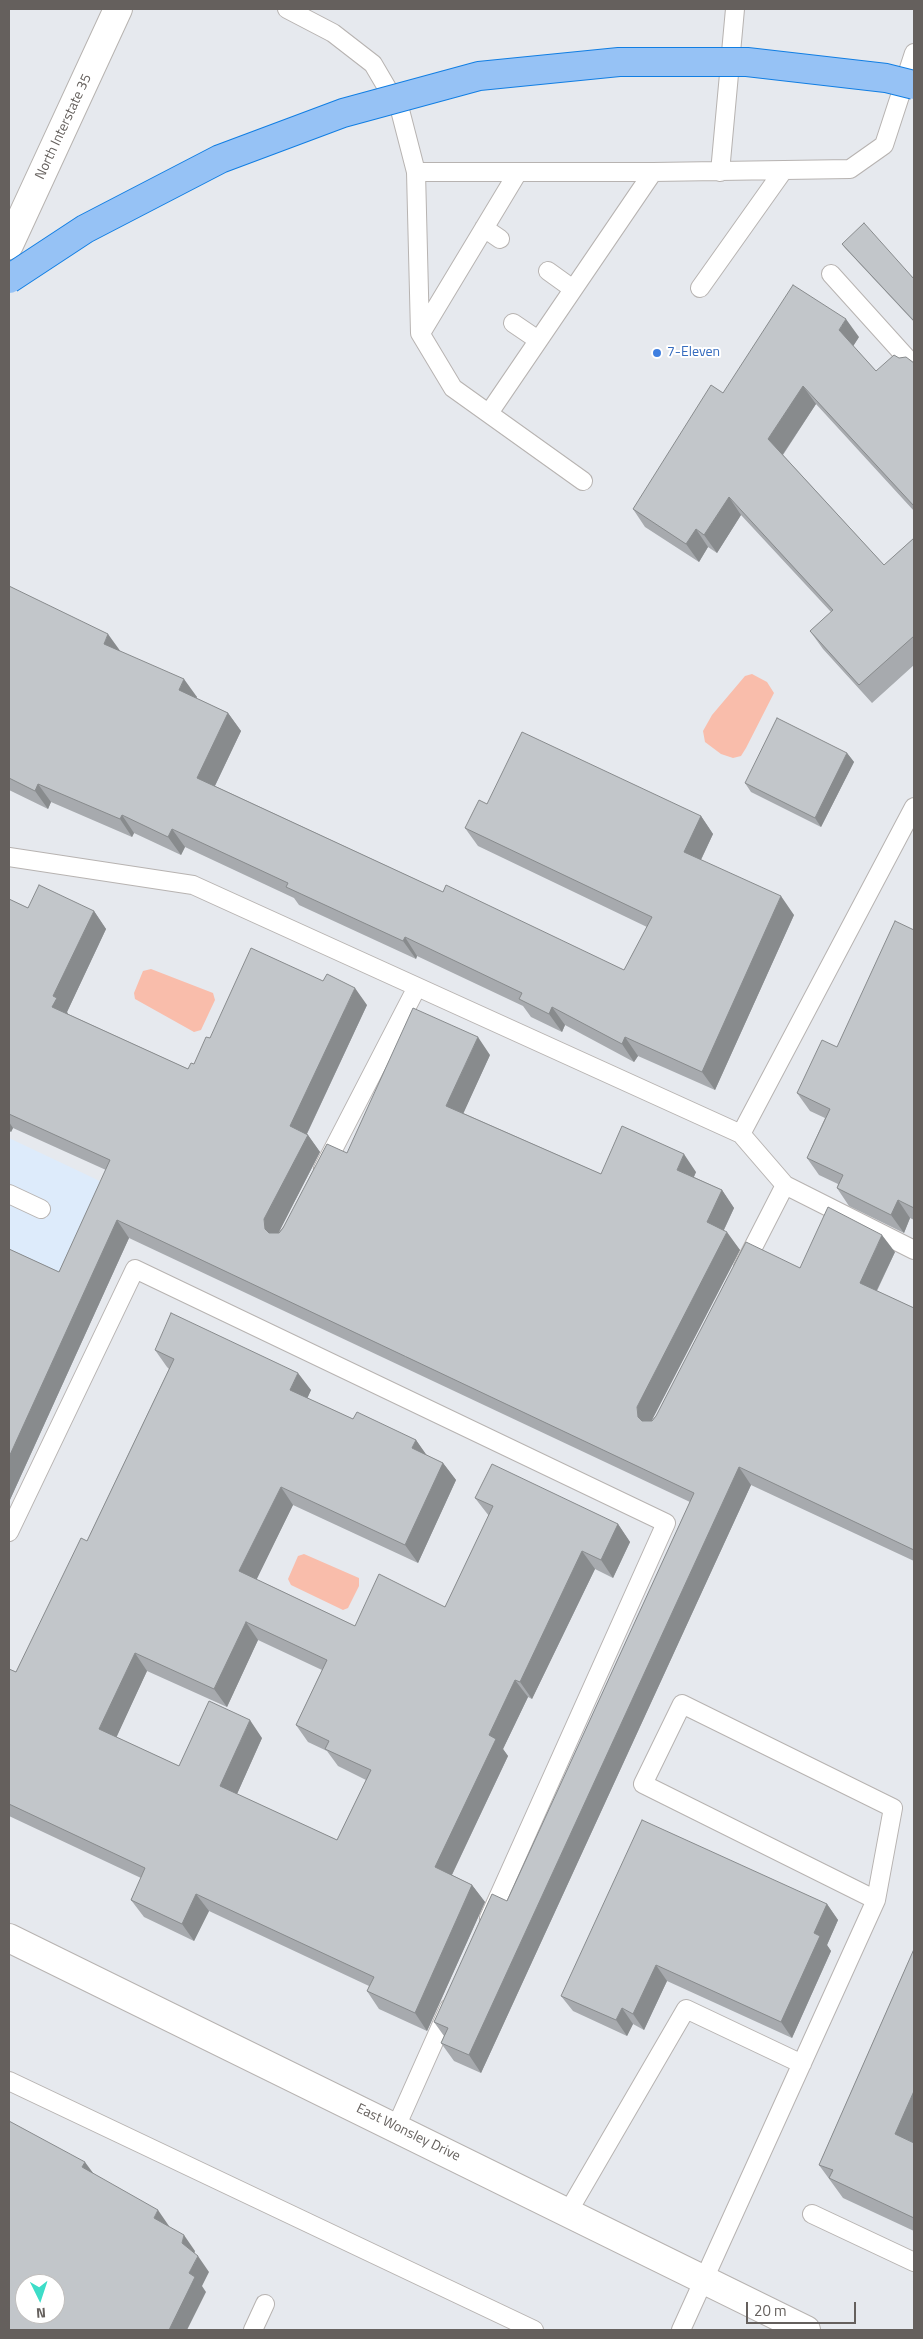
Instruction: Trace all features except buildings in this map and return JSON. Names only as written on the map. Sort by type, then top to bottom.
[{"type":"highway","points":[[9,279],[84,228],[220,159],[343,112],[479,76],[619,62],[747,62],[886,78],[914,85]]},
{"type":"street","name":"North Interstate 35","points":[[9,246],[118,9]]},
{"type":"street","name":"East Wonsley Drive","points":[[9,1938],[806,2330]]},
{"type":"lane","points":[[287,9],[334,33],[373,64],[400,110],[416,172],[420,333],[453,388],[583,481]]},
{"type":"lane","points":[[720,172],[735,9]]},
{"type":"lane","points":[[416,172],[850,170],[884,145],[914,53]]},
{"type":"lane","points":[[700,288],[783,170]]},
{"type":"lane","points":[[420,333],[457,286],[484,228],[518,172]]},
{"type":"lane","points":[[489,413],[653,172]]},
{"type":"lane","points":[[484,228],[500,239]]},
{"type":"lane","points":[[548,272],[573,289]]},
{"type":"lane","points":[[831,274],[914,366]]},
{"type":"lane","points":[[513,323],[538,340]]},
{"type":"lane","points":[[741,1134],[914,807]]},
{"type":"lane","points":[[9,858],[193,885],[741,1134],[785,1185],[914,1250]]},
{"type":"lane","points":[[317,1180],[417,987]]},
{"type":"lane","points":[[736,1281],[785,1185]]},
{"type":"lane","points":[[9,1194],[41,1209]]},
{"type":"lane","points":[[9,1532],[135,1269],[666,1523],[483,1933]]},
{"type":"lane","points":[[681,2330],[876,1900],[893,1808],[682,1704],[643,1784],[876,1900]]},
{"type":"lane","points":[[396,2127],[454,1996]]},
{"type":"lane","points":[[568,2212],[686,2009],[802,2064]]},
{"type":"lane","points":[[9,2081],[534,2330]]},
{"type":"lane","points":[[812,2214],[914,2262]]},
{"type":"lane","points":[[253,2330],[265,2304]]},
{"type":"shaded area","points":[[752,674],[767,682],[774,693],[741,756],[733,758],[721,754],[705,742],[703,731],[712,715],[745,676]]},
{"type":"shaded area","points":[[151,969],[213,993],[215,1000],[201,1030],[194,1032],[135,999],[134,993],[143,971]]},
{"type":"shaded area","points":[[9,1138],[106,1184],[9,1402]]},
{"type":"shaded area","points":[[304,1554],[359,1578],[359,1586],[348,1608],[343,1610],[291,1585],[288,1579],[298,1556]]},
{"type":"place","name":"7-Eleven","points":[[657,353]]}]
